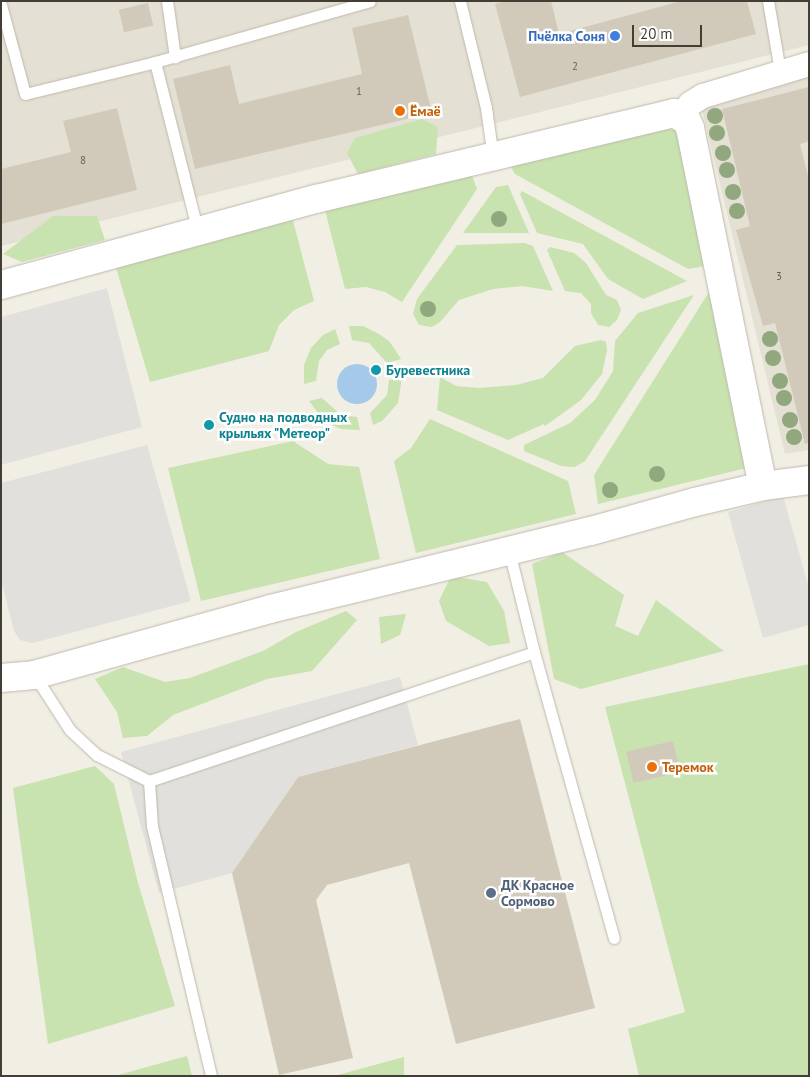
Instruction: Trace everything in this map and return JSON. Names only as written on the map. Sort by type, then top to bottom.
[{"type":"street","points":[[681,116],[690,104],[703,96],[780,71],[809,64]]},
{"type":"street","points":[[1,285],[316,199],[666,113],[681,116],[690,128],[763,486]]},
{"type":"street","points":[[1,678],[34,675],[252,614],[763,486],[809,480]]},
{"type":"lane","points":[[167,1],[175,57]]},
{"type":"lane","points":[[1,5],[25,94],[175,57],[370,1]]},
{"type":"lane","points":[[460,1],[486,108],[493,157]]},
{"type":"lane","points":[[768,1],[780,71]]},
{"type":"lane","points":[[155,62],[198,232]]},
{"type":"lane","points":[[509,550],[534,652],[614,938]]},
{"type":"lane","points":[[34,675],[70,730],[97,755],[149,781],[534,652]]},
{"type":"lane","points":[[149,781],[152,826],[211,1076]]},
{"type":"shaded area","points":[[1,1],[809,1],[809,45],[1,246]]},
{"type":"shaded area","points":[[809,73],[809,450],[785,454],[700,101]]},
{"type":"shaded area","points":[[107,288],[142,427],[1,465],[1,317]]},
{"type":"shaded area","points":[[147,445],[191,601],[33,643],[20,640],[14,631],[1,580],[1,483]]},
{"type":"shaded area","points":[[783,496],[809,588],[809,625],[763,638],[728,512]]},
{"type":"shaded area","points":[[400,677],[418,745],[298,777],[232,873],[159,893],[121,752]]},
{"type":"green space","points":[[422,119],[438,127],[436,154],[358,174],[347,153],[355,138]]},
{"type":"green space","points":[[671,124],[681,137],[711,265],[688,269],[515,174],[506,159]]},
{"type":"green space","points":[[470,170],[477,189],[402,302],[385,292],[366,287],[345,289],[323,202]]},
{"type":"green space","points":[[508,185],[529,233],[463,233],[496,187]]},
{"type":"green space","points":[[522,191],[687,281],[643,299],[608,279],[583,244],[537,233],[520,194]]},
{"type":"green space","points":[[53,216],[97,216],[105,240],[22,262],[3,254]]},
{"type":"green space","points":[[292,217],[314,301],[294,310],[279,325],[269,351],[150,382],[114,261]]},
{"type":"green space","points":[[524,243],[533,246],[553,291],[522,286],[493,289],[459,300],[440,322],[432,327],[419,325],[413,314],[417,299],[457,245]]},
{"type":"green space","points":[[550,247],[574,253],[586,263],[606,295],[617,300],[621,310],[617,320],[609,327],[598,325],[591,313],[591,304],[581,293],[565,291],[547,250]]},
{"type":"green space","points":[[718,290],[755,466],[598,504],[594,475],[709,292]]},
{"type":"green space","points":[[694,295],[585,461],[575,467],[561,466],[524,451],[524,445],[570,423],[595,400],[613,371],[615,341],[638,313]]},
{"type":"green space","points":[[349,326],[363,326],[379,334],[390,342],[401,359],[387,363],[369,343],[352,340]]},
{"type":"green space","points":[[335,329],[340,344],[327,350],[319,361],[316,381],[304,384],[304,365],[311,348],[323,335]]},
{"type":"green space","points":[[601,340],[606,342],[607,350],[602,374],[581,400],[545,426],[544,424],[508,440],[437,410],[440,377],[456,386],[479,388],[516,385],[543,378],[575,346]]},
{"type":"green space","points":[[402,377],[398,403],[382,421],[373,425],[370,413],[387,395],[389,380]]},
{"type":"green space","points":[[322,398],[341,415],[357,417],[360,430],[341,429],[325,422],[309,401]]},
{"type":"green space","points":[[430,419],[568,481],[576,514],[416,553],[394,461],[411,448]]},
{"type":"green space","points":[[293,441],[328,464],[359,467],[380,559],[201,601],[168,468]]},
{"type":"green space","points":[[562,552],[624,595],[615,626],[638,636],[656,600],[724,651],[581,689],[554,679],[532,564]]},
{"type":"green space","points":[[451,576],[487,582],[504,611],[510,643],[489,646],[446,621],[439,601]]},
{"type":"green space","points":[[346,611],[357,620],[312,671],[267,679],[173,715],[147,736],[123,738],[117,712],[95,679],[123,667],[165,682],[190,678],[263,651],[296,632]]},
{"type":"green space","points":[[406,614],[400,635],[381,644],[379,617]]},
{"type":"green space","points":[[809,664],[809,1076],[639,1076],[628,1029],[685,1012],[605,707]]},
{"type":"green space","points":[[95,766],[114,784],[138,883],[175,1006],[48,1044],[13,788]]},
{"type":"green space","points":[[187,1056],[192,1076],[114,1076]]},
{"type":"green space","points":[[404,1057],[404,1076],[334,1076]]},
{"type":"water","points":[[361,364],[368,367],[374,373],[377,384],[376,392],[368,401],[361,404],[353,404],[346,401],[338,392],[337,380],[340,373],[349,365]]},
{"type":"building","points":[[505,1],[551,1],[559,34],[681,1],[747,1],[756,34],[520,97],[495,4]]},
{"type":"building","points":[[148,3],[153,25],[124,32],[119,10]]},
{"type":"building","points":[[408,15],[432,113],[195,169],[173,79],[230,65],[239,104],[362,74],[352,28]]},
{"type":"building","points":[[809,87],[809,141],[800,144],[809,180],[809,443],[805,444],[775,323],[763,326],[736,230],[750,226],[722,109]]},
{"type":"building","points":[[117,108],[137,190],[1,224],[1,169],[71,152],[63,121]]},
{"type":"building","name":"ДК Красное Сормово","points":[[520,719],[595,1008],[456,1044],[409,863],[327,885],[316,900],[353,1058],[279,1075],[232,873],[298,777]]},
{"type":"building","points":[[673,741],[680,772],[633,783],[626,752]]},
{"type":"place","name":"Пчёлка Соня","points":[[615,36]]},
{"type":"place","name":"Ёмаё","points":[[400,111]]},
{"type":"place","name":"Буревестника","points":[[376,370]]},
{"type":"place","name":"Судно на подводных крыльях \"Метеор\"","points":[[209,425]]},
{"type":"place","name":"Теремок","points":[[652,767]]},
{"type":"place","name":"ДК Красное Сормово","points":[[491,893]]}]
